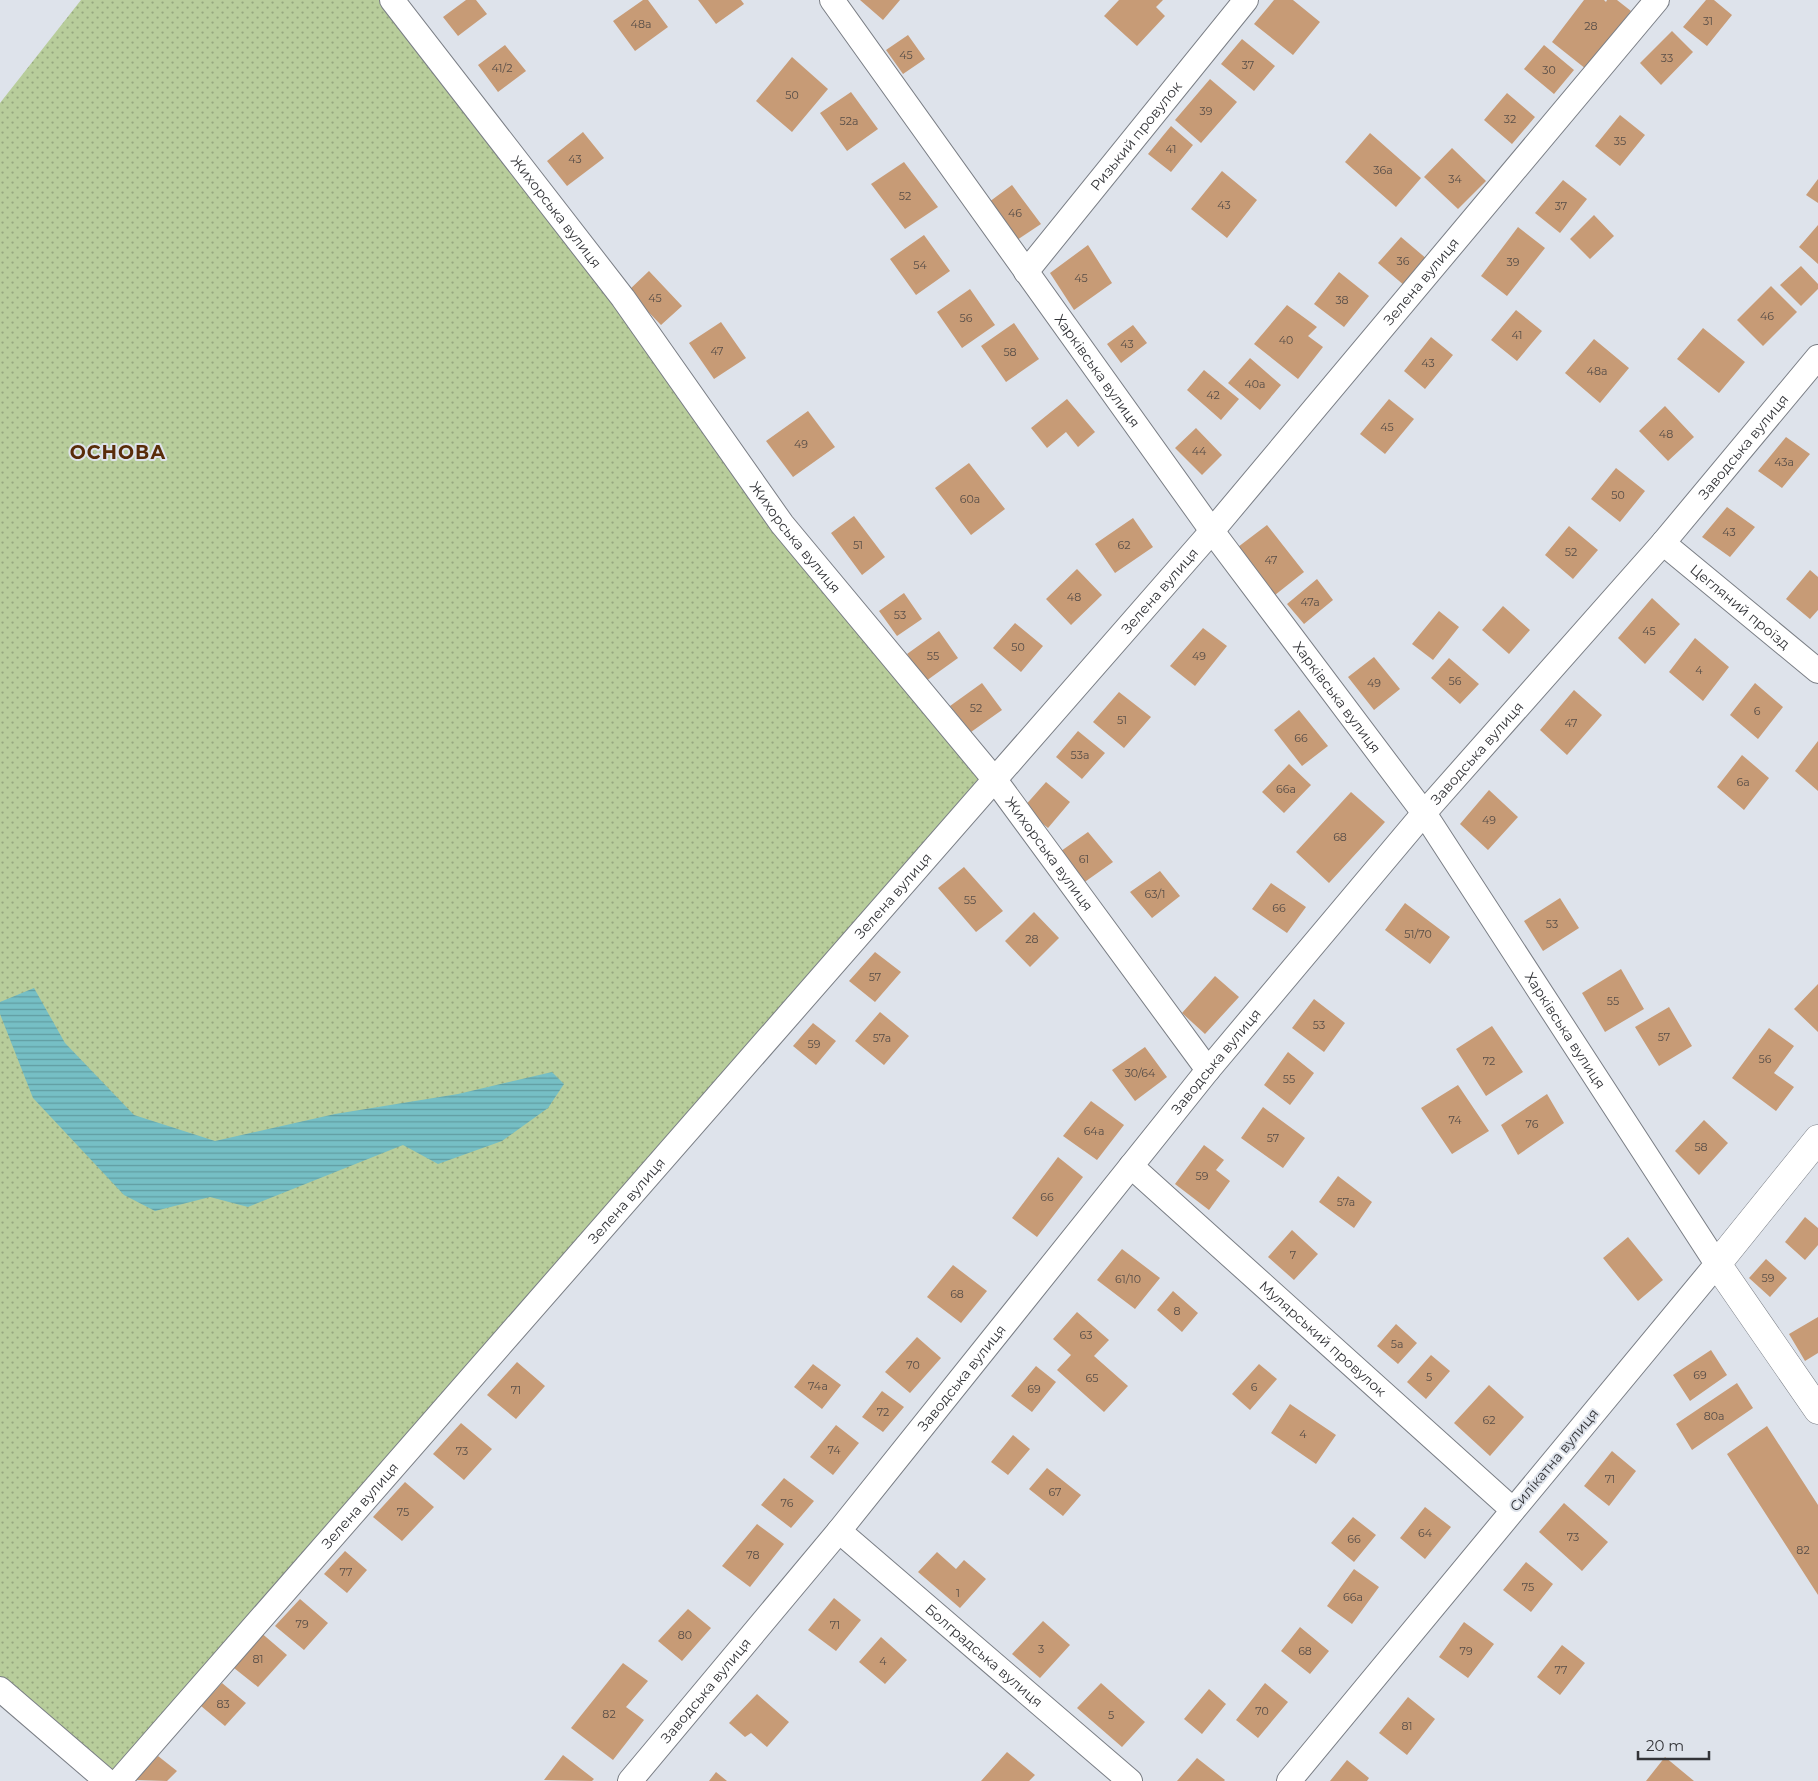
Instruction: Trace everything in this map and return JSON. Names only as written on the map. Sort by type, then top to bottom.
[{"type":"main road","name":"Силікатна вулиця","points":[[1717,1264],[1818,1139]]},
{"type":"main road","name":"Харківська вулиця","points":[[1717,1264],[1818,1410]]},
{"type":"street","name":"Жихорська вулиця","points":[[392,0],[623,298],[782,524],[996,780],[1208,1070]]},
{"type":"street","name":"Харківська вулиця","points":[[832,0],[1212,531],[1424,813],[1717,1264]]},
{"type":"street","name":"Ризький провулок","points":[[1026,272],[1246,0]]},
{"type":"street","name":"Зелена вулиця","points":[[119,1781],[1212,531],[1657,0]]},
{"type":"street","name":"Заводська вулиця","points":[[630,1781],[839,1531],[1208,1070],[1424,813],[1663,543],[1818,357]]},
{"type":"street","name":"Цегляний проїзд","points":[[1663,543],[1818,671]]},
{"type":"street","name":"Мулярський провулок","points":[[1131,1166],[1513,1510]]},
{"type":"street","name":"Силікатна вулиця","points":[[1289,1781],[1717,1264]]},
{"type":"street","name":"Болградська вулиця","points":[[839,1531],[1130,1781]]},
{"type":"street","points":[[0,1689],[107,1781]]},
{"type":"green space","points":[[81,0],[392,0],[782,524],[995,780],[119,1781],[0,1689],[0,103]]},
{"type":"water","points":[[34,988],[65,1043],[134,1115],[215,1141],[335,1114],[458,1094],[552,1072],[564,1084],[548,1108],[502,1141],[438,1164],[403,1145],[248,1207],[210,1197],[155,1211],[124,1195],[33,1098],[0,1014],[0,1002]]},
{"type":"building","points":[[466,0],[476,0],[487,14],[458,36],[443,17]]},
{"type":"building","points":[[643,0],[648,0],[668,27],[635,51],[613,21]]},
{"type":"building","points":[[698,0],[741,0],[744,4],[716,24]]},
{"type":"building","points":[[860,0],[900,0],[883,20]]},
{"type":"building","points":[[1119,0],[1163,0],[1156,7],[1165,16],[1137,46],[1104,16]]},
{"type":"building","points":[[1274,0],[1293,0],[1320,22],[1293,55],[1254,24]]},
{"type":"building","points":[[1584,0],[1604,0],[1606,2],[1607,0],[1617,0],[1631,11],[1586,69],[1552,42]]},
{"type":"building","points":[[1706,0],[1714,0],[1732,15],[1707,46],[1683,27]]},
{"type":"building","points":[[1672,31],[1693,52],[1661,85],[1640,63]]},
{"type":"building","points":[[908,35],[925,59],[903,74],[886,50]]},
{"type":"building","points":[[1242,39],[1275,66],[1254,91],[1221,64]]},
{"type":"building","points":[[505,45],[526,71],[498,92],[478,65]]},
{"type":"building","points":[[1544,45],[1574,70],[1554,94],[1524,69]]},
{"type":"building","points":[[792,57],[828,89],[792,132],[756,101]]},
{"type":"building","points":[[1210,79],[1237,102],[1201,143],[1175,120]]},
{"type":"building","points":[[851,92],[878,129],[847,151],[820,113]]},
{"type":"building","points":[[1507,93],[1535,117],[1512,144],[1484,120]]},
{"type":"building","points":[[1620,115],[1645,135],[1620,166],[1595,146]]},
{"type":"building","points":[[1171,126],[1193,145],[1171,172],[1148,154]]},
{"type":"building","points":[[583,132],[604,158],[567,186],[547,161]]},
{"type":"building","points":[[1370,133],[1421,178],[1396,207],[1345,162]]},
{"type":"building","points":[[1452,148],[1486,181],[1458,209],[1424,177]]},
{"type":"building","points":[[904,162],[938,207],[905,229],[871,184]]},
{"type":"building","points":[[1222,171],[1257,200],[1227,238],[1191,209]]},
{"type":"building","points":[[1818,179],[1818,203],[1806,195]]},
{"type":"building","points":[[1563,180],[1587,199],[1560,233],[1535,213]]},
{"type":"building","points":[[1012,185],[1041,224],[1017,240],[989,202]]},
{"type":"building","points":[[1594,215],[1614,236],[1590,259],[1570,239]]},
{"type":"building","points":[[1818,225],[1818,264],[1799,247]]},
{"type":"building","points":[[1518,227],[1545,248],[1507,296],[1481,276]]},
{"type":"building","points":[[924,235],[950,271],[916,295],[890,259]]},
{"type":"building","points":[[1401,237],[1428,260],[1405,286],[1378,263]]},
{"type":"building","points":[[1088,245],[1112,283],[1074,310],[1050,273]]},
{"type":"building","points":[[1801,266],[1818,284],[1818,289],[1801,306],[1780,285]]},
{"type":"building","points":[[649,271],[682,306],[661,325],[628,291]]},
{"type":"building","points":[[1339,272],[1369,296],[1344,327],[1314,304]]},
{"type":"building","points":[[1771,286],[1797,312],[1763,346],[1737,320]]},
{"type":"building","points":[[970,289],[995,325],[962,348],[937,312]]},
{"type":"building","points":[[1287,305],[1317,327],[1308,336],[1323,347],[1298,379],[1254,344]]},
{"type":"building","points":[[1516,310],[1542,331],[1517,361],[1491,340]]},
{"type":"building","points":[[721,322],[746,358],[714,379],[689,343]]},
{"type":"building","points":[[1014,323],[1039,359],[1006,382],[981,346]]},
{"type":"building","points":[[1133,325],[1147,343],[1121,363],[1107,344]]},
{"type":"building","points":[[1703,328],[1745,362],[1719,393],[1677,359]]},
{"type":"building","points":[[1431,337],[1453,355],[1425,389],[1404,371]]},
{"type":"building","points":[[1594,339],[1629,368],[1600,403],[1565,373]]},
{"type":"building","points":[[1250,358],[1281,385],[1260,410],[1228,383]]},
{"type":"building","points":[[1204,370],[1239,399],[1221,420],[1187,390]]},
{"type":"building","points":[[1067,399],[1095,432],[1078,447],[1066,432],[1047,448],[1031,428]]},
{"type":"building","points":[[1389,399],[1414,419],[1385,454],[1360,434]]},
{"type":"building","points":[[1665,406],[1694,437],[1668,461],[1639,431]]},
{"type":"building","points":[[808,411],[835,447],[793,477],[766,441]]},
{"type":"building","points":[[1196,428],[1222,455],[1202,475],[1175,448]]},
{"type":"building","points":[[1786,437],[1810,454],[1782,488],[1758,471]]},
{"type":"building","points":[[969,463],[1005,509],[971,535],[935,488]]},
{"type":"building","points":[[1616,468],[1645,491],[1620,522],[1591,499]]},
{"type":"building","points":[[1727,507],[1755,527],[1730,557],[1702,537]]},
{"type":"building","points":[[854,516],[885,557],[862,575],[831,533]]},
{"type":"building","points":[[1133,518],[1153,547],[1115,573],[1095,544]]},
{"type":"building","points":[[1267,525],[1304,572],[1275,595],[1238,547]]},
{"type":"building","points":[[1569,526],[1598,550],[1573,579],[1545,555]]},
{"type":"building","points":[[1077,569],[1102,595],[1071,625],[1046,599]]},
{"type":"building","points":[[1810,570],[1818,577],[1818,610],[1810,619],[1786,599]]},
{"type":"building","points":[[1317,579],[1333,600],[1304,624],[1287,604]]},
{"type":"building","points":[[904,593],[922,619],[897,636],[879,611]]},
{"type":"building","points":[[1652,598],[1680,624],[1645,664],[1618,638]]},
{"type":"building","points":[[1503,606],[1530,630],[1509,654],[1482,630]]},
{"type":"building","points":[[1439,611],[1459,627],[1433,660],[1412,644]]},
{"type":"building","points":[[1015,623],[1043,646],[1021,672],[993,648]]},
{"type":"building","points":[[1203,628],[1227,646],[1195,686],[1170,666]]},
{"type":"building","points":[[939,631],[958,658],[926,681],[907,654]]},
{"type":"building","points":[[1695,638],[1729,667],[1703,701],[1669,672]]},
{"type":"building","points":[[1374,657],[1400,689],[1374,710],[1348,677]]},
{"type":"building","points":[[1449,658],[1479,684],[1460,704],[1431,678]]},
{"type":"building","points":[[982,683],[1002,710],[971,732],[950,706]]},
{"type":"building","points":[[1755,683],[1783,707],[1758,739],[1730,715]]},
{"type":"building","points":[[1574,690],[1602,715],[1567,755],[1540,730]]},
{"type":"building","points":[[1119,692],[1151,717],[1124,748],[1093,722]]},
{"type":"building","points":[[1299,710],[1328,746],[1302,766],[1274,730]]},
{"type":"building","points":[[1078,731],[1105,753],[1082,779],[1056,757]]},
{"type":"building","points":[[1818,741],[1818,791],[1795,771]]},
{"type":"building","points":[[1742,755],[1769,778],[1744,810],[1717,787]]},
{"type":"building","points":[[1289,764],[1311,785],[1284,813],[1262,792]]},
{"type":"building","points":[[1046,782],[1070,802],[1048,828],[1023,808]]},
{"type":"building","points":[[1489,790],[1518,817],[1488,850],[1460,824]]},
{"type":"building","points":[[1351,792],[1385,822],[1329,883],[1296,852]]},
{"type":"building","points":[[1088,832],[1113,862],[1079,886],[1054,856]]},
{"type":"building","points":[[964,867],[1003,911],[976,932],[938,888]]},
{"type":"building","points":[[1160,871],[1180,896],[1152,918],[1130,892]]},
{"type":"building","points":[[1271,883],[1306,907],[1287,933],[1252,909]]},
{"type":"building","points":[[1560,898],[1579,928],[1543,951],[1524,921]]},
{"type":"building","points":[[1405,903],[1450,937],[1430,964],[1385,930]]},
{"type":"building","points":[[1034,912],[1059,938],[1030,967],[1005,941]]},
{"type":"building","points":[[875,952],[901,972],[875,1002],[849,981]]},
{"type":"building","points":[[1621,969],[1644,1009],[1605,1032],[1582,993]]},
{"type":"building","points":[[1215,976],[1239,997],[1205,1034],[1182,1013]]},
{"type":"building","points":[[1818,984],[1818,1032],[1794,1009]]},
{"type":"building","points":[[1314,999],[1345,1023],[1324,1052],[1292,1028]]},
{"type":"building","points":[[1669,1007],[1692,1046],[1659,1066],[1635,1027]]},
{"type":"building","points":[[880,1012],[909,1036],[884,1065],[855,1041]]},
{"type":"building","points":[[813,1023],[836,1041],[816,1065],[793,1046]]},
{"type":"building","points":[[1492,1026],[1523,1072],[1486,1096],[1456,1049]]},
{"type":"building","points":[[1769,1028],[1794,1046],[1774,1073],[1794,1087],[1776,1111],[1732,1078]]},
{"type":"building","points":[[1145,1047],[1167,1077],[1135,1101],[1112,1070]]},
{"type":"building","points":[[1288,1052],[1314,1073],[1290,1105],[1264,1085]]},
{"type":"building","points":[[1458,1085],[1489,1131],[1452,1154],[1421,1108]]},
{"type":"building","points":[[1547,1094],[1564,1123],[1518,1155],[1501,1125]]},
{"type":"building","points":[[1091,1101],[1124,1125],[1097,1160],[1063,1136]]},
{"type":"building","points":[[1263,1107],[1305,1138],[1283,1168],[1241,1138]]},
{"type":"building","points":[[1704,1120],[1728,1143],[1699,1175],[1675,1151]]},
{"type":"building","points":[[1204,1145],[1224,1160],[1216,1170],[1230,1181],[1209,1210],[1175,1184]]},
{"type":"building","points":[[1058,1157],[1083,1177],[1037,1237],[1012,1218]]},
{"type":"building","points":[[1338,1176],[1372,1202],[1354,1228],[1319,1202]]},
{"type":"building","points":[[1805,1217],[1818,1228],[1818,1245],[1805,1260],[1785,1242]]},
{"type":"building","points":[[1292,1230],[1318,1254],[1294,1280],[1268,1257]]},
{"type":"building","points":[[1628,1237],[1663,1280],[1638,1301],[1603,1258]]},
{"type":"building","points":[[1122,1249],[1160,1278],[1135,1309],[1097,1280]]},
{"type":"building","points":[[1766,1259],[1787,1278],[1770,1297],[1749,1278]]},
{"type":"building","points":[[953,1265],[987,1291],[961,1323],[927,1297]]},
{"type":"building","points":[[1173,1291],[1198,1313],[1182,1332],[1157,1310]]},
{"type":"building","points":[[1077,1312],[1109,1340],[1094,1356],[1128,1386],[1104,1412],[1057,1370],[1071,1355],[1053,1339]]},
{"type":"building","points":[[1818,1317],[1818,1353],[1805,1361],[1789,1334]]},
{"type":"building","points":[[1396,1324],[1417,1343],[1398,1364],[1377,1346]]},
{"type":"building","points":[[917,1337],[941,1358],[910,1393],[885,1372]]},
{"type":"building","points":[[1711,1350],[1727,1375],[1690,1401],[1673,1375]]},
{"type":"building","points":[[1431,1355],[1450,1371],[1426,1399],[1407,1382]]},
{"type":"building","points":[[517,1362],[545,1386],[516,1419],[487,1395]]},
{"type":"building","points":[[813,1364],[841,1385],[822,1409],[794,1387]]},
{"type":"building","points":[[1259,1364],[1277,1379],[1250,1410],[1232,1394]]},
{"type":"building","points":[[1036,1366],[1056,1382],[1032,1412],[1011,1396]]},
{"type":"building","points":[[1737,1383],[1753,1408],[1692,1450],[1676,1424]]},
{"type":"building","points":[[1489,1385],[1524,1417],[1490,1456],[1454,1423]]},
{"type":"building","points":[[882,1391],[904,1407],[883,1432],[862,1417]]},
{"type":"building","points":[[1290,1404],[1336,1435],[1316,1464],[1271,1433]]},
{"type":"building","points":[[461,1423],[492,1449],[464,1480],[433,1454]]},
{"type":"building","points":[[836,1425],[859,1443],[833,1475],[810,1457]]},
{"type":"building","points":[[1767,1426],[1818,1505],[1818,1595],[1727,1454]]},
{"type":"building","points":[[1013,1435],[1030,1449],[1008,1475],[991,1462]]},
{"type":"building","points":[[1612,1451],[1636,1471],[1609,1506],[1584,1486]]},
{"type":"building","points":[[1047,1468],[1081,1495],[1063,1516],[1029,1489]]},
{"type":"building","points":[[784,1478],[814,1501],[791,1528],[761,1505]]},
{"type":"building","points":[[405,1482],[434,1507],[402,1541],[373,1517]]},
{"type":"building","points":[[1564,1503],[1608,1542],[1582,1571],[1539,1532]]},
{"type":"building","points":[[1425,1507],[1451,1527],[1425,1559],[1400,1538]]},
{"type":"building","points":[[1353,1517],[1376,1535],[1354,1562],[1331,1543]]},
{"type":"building","points":[[757,1524],[784,1544],[750,1587],[722,1566]]},
{"type":"building","points":[[345,1551],[367,1570],[347,1593],[324,1574]]},
{"type":"building","points":[[937,1552],[956,1569],[964,1560],[986,1579],[960,1608],[918,1572]]},
{"type":"building","points":[[1526,1562],[1553,1584],[1531,1612],[1503,1590]]},
{"type":"building","points":[[1354,1569],[1379,1587],[1352,1624],[1327,1606]]},
{"type":"building","points":[[834,1598],[861,1620],[836,1651],[808,1630]]},
{"type":"building","points":[[300,1599],[328,1623],[304,1650],[275,1626]]},
{"type":"building","points":[[688,1609],[711,1628],[682,1661],[658,1641]]},
{"type":"building","points":[[1043,1621],[1070,1645],[1040,1678],[1012,1654]]},
{"type":"building","points":[[1464,1622],[1494,1644],[1468,1678],[1439,1657]]},
{"type":"building","points":[[1300,1627],[1329,1651],[1310,1674],[1281,1651]]},
{"type":"building","points":[[259,1631],[287,1655],[258,1687],[229,1664]]},
{"type":"building","points":[[881,1637],[907,1660],[885,1684],[859,1662]]},
{"type":"building","points":[[1562,1645],[1585,1663],[1560,1695],[1537,1677]]},
{"type":"building","points":[[623,1663],[648,1681],[626,1707],[644,1720],[613,1760],[571,1728]]},
{"type":"building","points":[[222,1683],[246,1703],[225,1726],[201,1706]]},
{"type":"building","points":[[1101,1683],[1145,1722],[1122,1747],[1077,1708]]},
{"type":"building","points":[[1265,1683],[1288,1702],[1258,1738],[1236,1720]]},
{"type":"building","points":[[1209,1689],[1226,1704],[1202,1734],[1184,1719]]},
{"type":"building","points":[[757,1694],[789,1722],[767,1747],[751,1733],[745,1737],[729,1723]]},
{"type":"building","points":[[1408,1697],[1435,1719],[1407,1755],[1379,1733]]},
{"type":"building","points":[[1007,1752],[1035,1775],[1029,1781],[981,1781]]},
{"type":"building","points":[[563,1755],[594,1779],[592,1781],[544,1780]]},
{"type":"building","points":[[158,1756],[177,1771],[167,1781],[136,1780]]},
{"type":"building","points":[[1665,1757],[1694,1781],[1646,1781]]},
{"type":"building","points":[[1197,1758],[1225,1780],[1177,1781]]},
{"type":"building","points":[[1347,1760],[1369,1778],[1367,1781],[1330,1781]]},
{"type":"building","points":[[716,1772],[727,1781],[709,1781]]},
{"type":"district","name":"ОСНОВА","points":[[118,452]]}]
